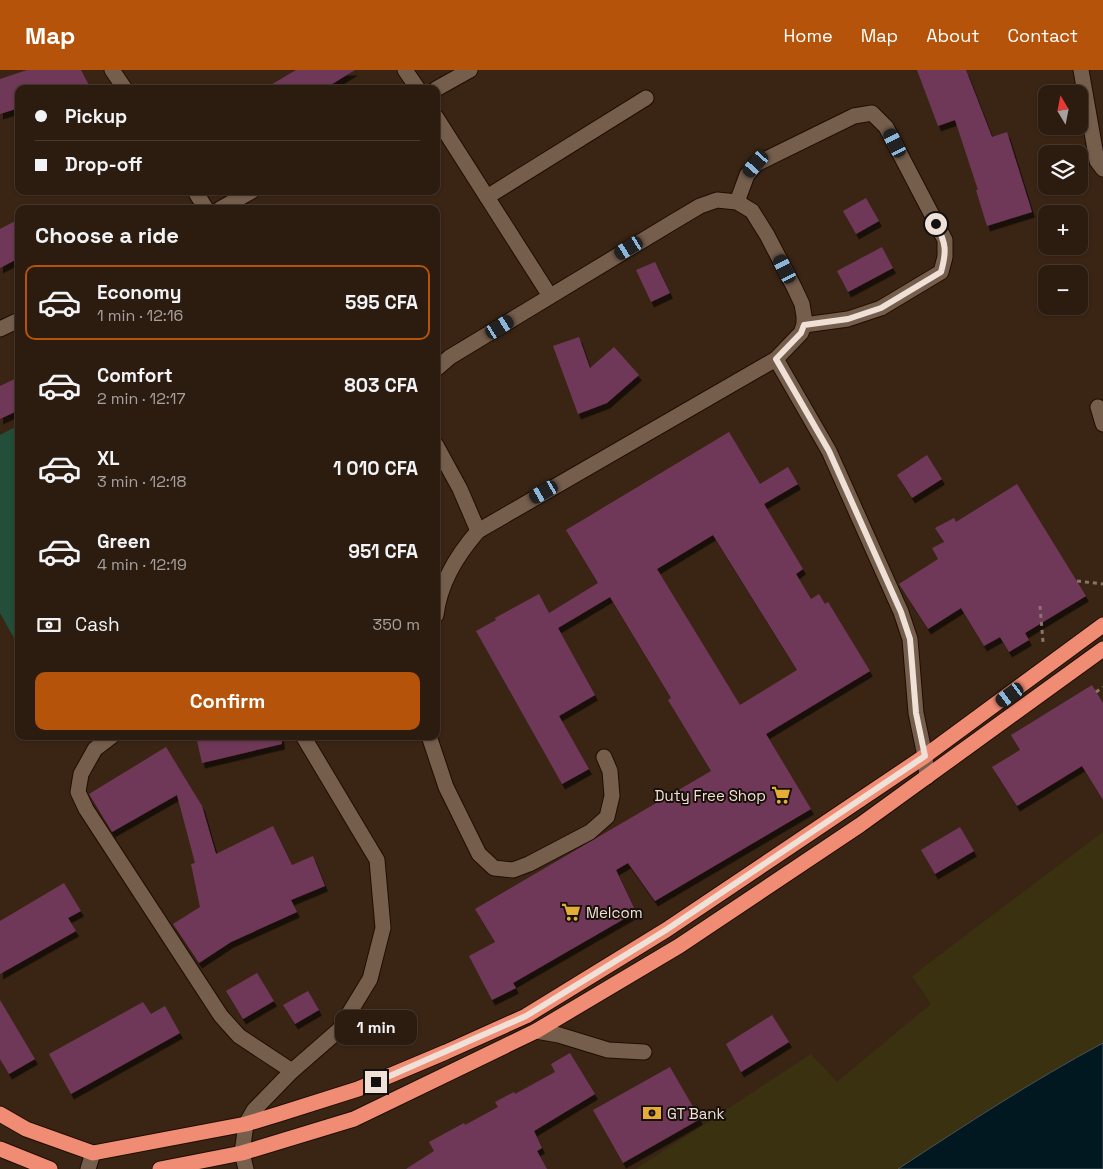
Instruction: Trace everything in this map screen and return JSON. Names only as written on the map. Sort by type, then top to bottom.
[{"type":"highway","points":[[0,1114],[26,1128],[93,1152],[246,1124],[358,1089],[526,1016],[666,930],[925,756],[1103,625]]},
{"type":"highway","points":[[160,1169],[242,1153],[354,1119],[536,1031],[680,946],[860,825],[1103,649]]},
{"type":"highway","points":[[0,1149],[50,1169]]},
{"type":"street","points":[[112,70],[122,85]]},
{"type":"street","points":[[405,70],[415,85]]},
{"type":"street","points":[[440,87],[470,70]]},
{"type":"street","points":[[1082,70],[1097,162],[1103,169]]},
{"type":"street","points":[[487,197],[646,98]]},
{"type":"street","points":[[737,202],[747,175],[756,164],[854,116],[872,113],[886,127],[945,240],[945,258],[941,272],[881,308],[848,319],[804,325]]},
{"type":"street","points":[[440,123],[550,296]]},
{"type":"street","points":[[227,205],[245,195]]},
{"type":"street","points":[[440,366],[450,357],[700,206],[717,200],[737,202],[752,210],[767,235],[802,304],[804,325],[801,333],[776,359],[478,530],[446,577],[440,600]]},
{"type":"street","points":[[0,329],[15,322]]},
{"type":"street","points":[[776,359],[829,451],[901,612],[910,639],[916,713],[925,756],[927,777]]},
{"type":"street","points":[[1098,407],[1103,424]]},
{"type":"street","points":[[440,452],[460,489],[478,530]]},
{"type":"street","points":[[107,740],[96,749],[81,774],[78,792],[86,809],[221,1016],[239,1036],[292,1071]]},
{"type":"street","points":[[246,1169],[242,1153],[246,1124],[254,1110],[292,1071],[339,1030],[370,979],[383,928],[377,860],[305,740]]},
{"type":"street","points":[[430,740],[446,788],[479,854],[494,868],[513,870],[529,864],[590,832],[607,817],[612,796],[610,772],[604,757]]},
{"type":"street","points":[[536,1031],[558,1035],[608,1050],[644,1052]]},
{"type":"street","points":[[88,1169],[93,1152]]},
{"type":"path","points":[[1077,581],[1103,584]]},
{"type":"path","points":[[1036,648],[1044,642],[1040,606]]},
{"type":"path","points":[[1096,692],[1103,687]]},
{"type":"green space","points":[[15,427],[15,640],[0,613],[0,435]]},
{"type":"sand","points":[[1103,832],[1103,1043],[977,1117],[898,1169],[636,1169],[811,1054],[837,1082],[931,1004],[912,976]]},
{"type":"water","points":[[1103,1043],[1103,1169],[898,1169],[1025,1088]]},
{"type":"building","points":[[27,70],[81,70],[89,85],[15,85],[15,109],[0,114],[0,79]]},
{"type":"building","points":[[296,70],[355,70],[331,85],[271,85]]},
{"type":"building","points":[[917,70],[966,70],[992,137],[1007,132],[1032,212],[987,226],[976,190],[978,190],[955,120],[938,126]]},
{"type":"building","points":[[866,198],[879,221],[856,234],[843,211]]},
{"type":"building","points":[[15,221],[15,260],[0,268],[0,229]]},
{"type":"building","points":[[882,247],[893,268],[848,292],[837,271]]},
{"type":"building","points":[[655,262],[670,293],[651,302],[636,270]]},
{"type":"building","points":[[579,337],[590,368],[614,347],[639,375],[607,403],[578,414],[553,346]]},
{"type":"building","points":[[15,379],[15,412],[0,419],[0,386]]},
{"type":"building","points":[[729,432],[760,484],[788,467],[798,484],[764,504],[803,569],[796,574],[811,599],[819,594],[825,604],[828,602],[870,671],[766,734],[811,809],[655,901],[628,863],[616,870],[636,912],[513,983],[516,988],[492,1000],[469,956],[495,942],[475,909],[711,771],[668,700],[671,698],[610,597],[558,628],[595,695],[559,716],[589,769],[562,784],[476,631],[496,620],[495,618],[539,594],[549,613],[598,583],[566,530]],"holes":[[[713,535],[797,670],[740,705],[657,569]]]},
{"type":"building","points":[[927,455],[942,479],[912,498],[897,475]]},
{"type":"building","points":[[1017,484],[1086,596],[1025,633],[1029,640],[1009,652],[1000,637],[984,646],[961,608],[928,629],[899,584],[938,559],[932,548],[944,542],[935,528],[954,518],[956,522]]},
{"type":"building","points":[[1092,685],[1103,703],[1103,800],[1082,766],[1017,806],[992,767],[1020,750],[1011,735]]},
{"type":"building","points":[[197,740],[282,740],[282,744],[202,763]]},
{"type":"building","points":[[166,747],[202,806],[216,854],[273,826],[292,865],[313,856],[325,886],[291,900],[297,912],[231,942],[199,963],[173,924],[200,907],[191,864],[195,863],[177,795],[112,832],[89,794]]},
{"type":"building","points":[[960,827],[974,851],[935,874],[921,850]]},
{"type":"building","points":[[64,883],[81,911],[68,918],[76,931],[0,974],[0,921]]},
{"type":"building","points":[[257,973],[274,1001],[243,1019],[226,991]]},
{"type":"building","points":[[308,991],[319,1010],[295,1024],[283,1005]]},
{"type":"building","points":[[0,1000],[35,1059],[9,1074],[0,1059]]},
{"type":"building","points":[[143,1002],[151,1014],[165,1006],[180,1033],[71,1094],[49,1054]]},
{"type":"building","points":[[772,1015],[789,1042],[741,1072],[726,1044]]},
{"type":"building","points":[[570,1053],[595,1094],[534,1131],[542,1148],[537,1151],[547,1169],[406,1169],[434,1151],[429,1142],[498,1107],[495,1102],[514,1092],[515,1094],[555,1072],[551,1064]]},
{"type":"building","points":[[670,1067],[700,1119],[623,1163],[593,1110]]},
{"type":"place","name":"Duty Free Shop","points":[[781,795]]},
{"type":"place","name":"Melcom","points":[[571,912]]},
{"type":"place","name":"GT Bank","points":[[652,1113]]},
{"type":"route","points":[[376,1082],[526,1016],[666,930],[849,809],[925,756],[913,693],[913,663],[910,639],[901,612],[829,451],[776,359],[801,333],[804,325],[848,319],[881,308],[941,272],[945,258],[945,240],[936,224]]}]
